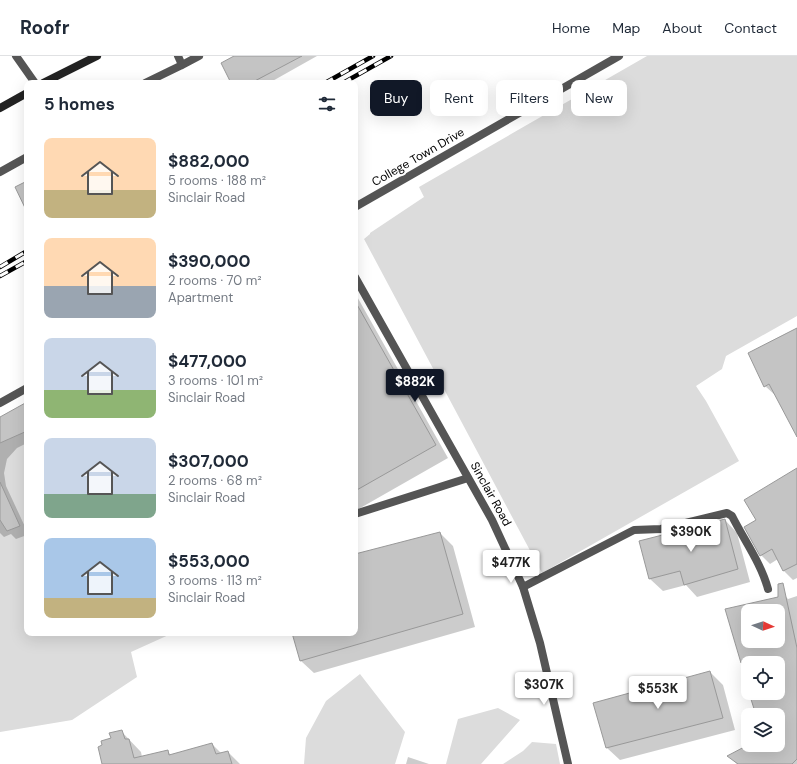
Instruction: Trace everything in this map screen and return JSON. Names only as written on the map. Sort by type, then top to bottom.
[{"type":"main road","points":[[50,80],[97,56]]},
{"type":"main road","points":[[0,108],[24,95]]},
{"type":"street","points":[[16,56],[33,80]]},
{"type":"street","points":[[178,56],[182,65]]},
{"type":"street","points":[[151,80],[199,56]]},
{"type":"street","name":"College Town Drive","points":[[358,205],[619,56]]},
{"type":"street","points":[[0,172],[24,159]]},
{"type":"street","name":"Sinclair Road","points":[[358,282],[492,520],[523,588],[540,643],[568,764]]},
{"type":"street","points":[[0,403],[24,390]]},
{"type":"street","points":[[358,513],[468,478]]},
{"type":"street","points":[[523,588],[634,530],[661,529],[727,513],[732,516],[753,554],[768,589]]},
{"type":"shaded area","points":[[647,56],[797,56],[797,316],[726,356],[722,369],[696,386],[706,401],[739,461],[542,573],[364,239],[370,233],[424,197],[419,187],[543,116],[563,116],[563,104],[571,100],[571,116],[627,116],[627,80],[605,80]]},
{"type":"shaded area","points":[[24,413],[24,636],[166,636],[131,652],[137,677],[72,720],[0,732],[0,424]]},
{"type":"shaded area","points":[[360,674],[405,732],[395,764],[304,764],[306,738],[326,701]]},
{"type":"shaded area","points":[[498,708],[520,720],[481,764],[446,764],[458,719]]},
{"type":"shaded area","points":[[532,742],[556,744],[560,764],[503,764],[523,751]]},
{"type":"building","points":[[234,56],[302,56],[257,80],[230,80],[221,63]]},
{"type":"building","points":[[24,182],[24,206],[15,187]]},
{"type":"building","points":[[358,306],[436,445],[358,489]]},
{"type":"building","points":[[797,328],[797,437],[769,384],[764,387],[748,353]]},
{"type":"building","points":[[24,404],[24,432],[0,443],[0,417]]},
{"type":"building","points":[[797,468],[797,564],[783,571],[772,549],[760,556],[744,527],[756,520],[744,500]]},
{"type":"building","points":[[0,482],[20,526],[7,531],[0,520]]},
{"type":"building","points":[[725,519],[738,569],[684,585],[680,571],[649,579],[639,541]]},
{"type":"building","points":[[440,532],[463,614],[300,661],[293,636],[358,636],[358,553]]},
{"type":"building","points":[[783,583],[797,648],[797,759],[792,764],[738,764],[727,756],[741,749],[741,752],[785,752],[785,708],[754,708],[751,700],[785,700],[785,656],[741,656],[741,663],[725,609],[741,605],[741,648],[785,648],[785,604],[747,604],[778,597],[778,584]]},
{"type":"building","points":[[710,671],[723,718],[606,748],[593,703]]},
{"type":"building","points":[[122,730],[125,739],[129,739],[134,758],[168,750],[169,755],[212,743],[216,754],[228,751],[232,764],[102,764],[98,747],[102,745],[101,741],[111,738],[109,733]]},
{"type":"railway","points":[[330,80],[373,56]]},
{"type":"railway","points":[[348,80],[391,56]]},
{"type":"railway","points":[[0,267],[24,253]]},
{"type":"railway","points":[[0,276],[24,263]]}]
